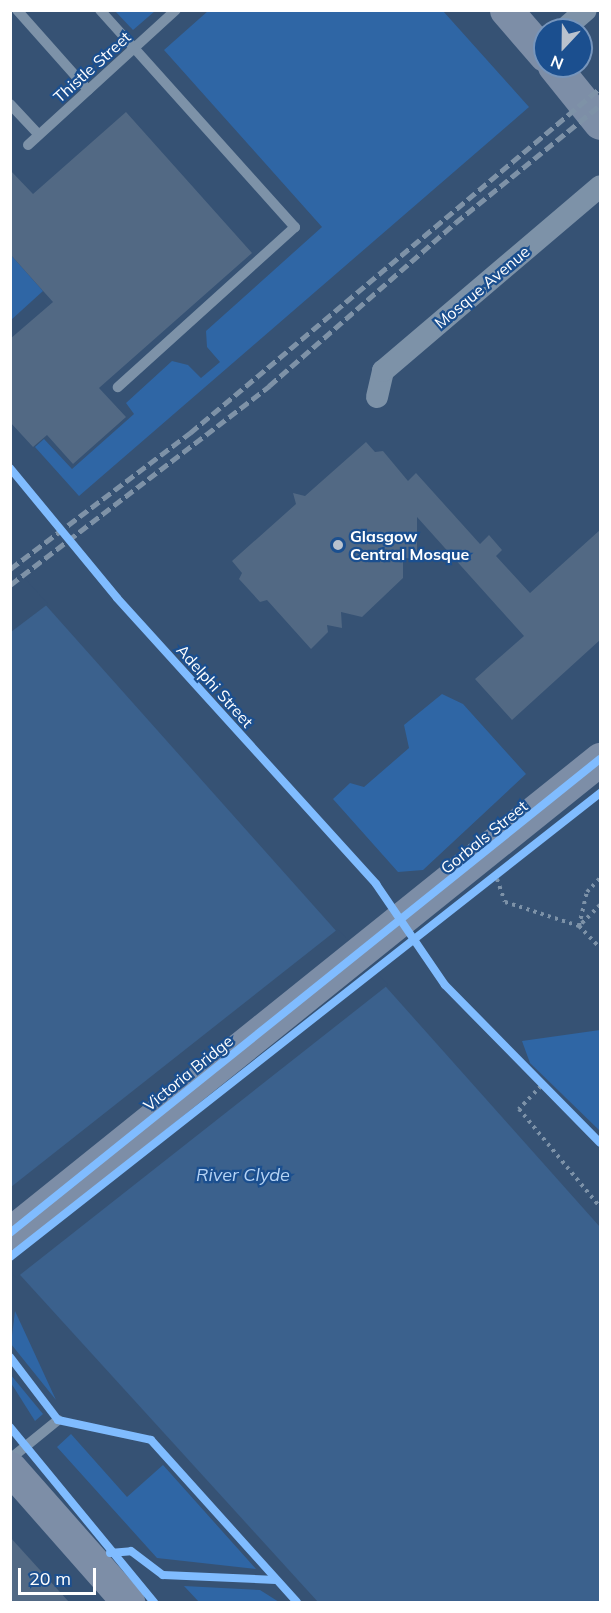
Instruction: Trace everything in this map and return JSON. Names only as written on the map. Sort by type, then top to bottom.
[{"type":"main road","points":[[506,10],[533,34]]},
{"type":"main road","points":[[569,78],[600,123]]},
{"type":"main road","name":"Gorbals Street","points":[[383,934],[600,759]]},
{"type":"main road","name":"Victoria Bridge","points":[[10,1233],[383,934]]},
{"type":"main road","points":[[10,1468],[128,1602]]},
{"type":"street","name":"Mosque Avenue","points":[[376,397],[383,371],[600,186]]},
{"type":"lane","points":[[17,10],[88,90]]},
{"type":"lane","points":[[100,10],[295,227],[118,387]]},
{"type":"lane","name":"Thistle Street","points":[[28,145],[176,10]]},
{"type":"lane","points":[[10,104],[39,135]]},
{"type":"lane","points":[[10,1459],[58,1420]]},
{"type":"path","points":[[487,883],[506,869]]},
{"type":"path","points":[[579,926],[587,892],[600,878]]},
{"type":"path","points":[[505,902],[579,926],[600,948]]},
{"type":"path","points":[[579,926],[600,905]]},
{"type":"path","points":[[533,1078],[550,1094]]},
{"type":"path","points":[[541,1086],[519,1109],[600,1207]]},
{"type":"shaded area","points":[[115,11],[155,11],[133,30]]},
{"type":"shaded area","points":[[208,11],[443,11],[529,107],[79,496],[35,447],[44,439],[72,469],[134,414],[126,403],[172,361],[188,365],[201,378],[220,362],[207,347],[206,331],[322,227],[164,50]]},
{"type":"shaded area","points":[[10,254],[43,291],[11,320],[10,320]]},
{"type":"shaded area","points":[[442,694],[463,704],[526,774],[423,870],[398,872],[333,799],[350,783],[364,787],[409,748],[404,725]]},
{"type":"shaded area","points":[[600,1030],[600,1131],[530,1063],[522,1041]]},
{"type":"shaded area","points":[[15,1311],[56,1400],[11,1344]]},
{"type":"shaded area","points":[[10,1374],[43,1414],[35,1421],[11,1383]]},
{"type":"shaded area","points":[[71,1434],[127,1497],[163,1465],[256,1569],[157,1558],[57,1447]]},
{"type":"shaded area","points":[[184,1586],[260,1590],[279,1602],[199,1602]]},
{"type":"water","name":"River Clyde","points":[[10,565],[600,1227],[600,1602],[318,1602],[11,1265]]},
{"type":"pier","points":[[10,562],[48,604],[11,632],[10,632]]},
{"type":"pier","points":[[338,929],[388,985],[16,1278],[10,1270],[11,1187]]},
{"type":"building","points":[[126,112],[252,253],[99,388],[126,417],[73,464],[47,435],[33,447],[10,422],[10,339],[53,302],[10,254],[10,170],[33,194]]},
{"type":"building","points":[[366,442],[375,452],[383,451],[408,481],[416,473],[480,544],[489,535],[502,550],[496,556],[530,593],[600,530],[600,640],[512,720],[475,679],[524,636],[417,517],[417,559],[403,558],[403,578],[362,617],[341,612],[342,628],[327,625],[328,632],[311,649],[267,600],[260,602],[239,579],[242,573],[232,561],[296,504],[293,493],[305,496]]},
{"type":"building","points":[[10,1537],[69,1602],[10,1602]]},
{"type":"railway","points":[[10,569],[190,433],[600,88]]},
{"type":"railway","points":[[10,585],[269,386],[455,223],[600,105]]},
{"type":"cycle path","name":"Adelphi Street","points":[[10,468],[117,598],[376,884],[445,985],[600,1143]]},
{"type":"cycle path","points":[[10,1233],[600,759]]},
{"type":"cycle path","points":[[10,1257],[600,793]]},
{"type":"cycle path","points":[[10,1357],[58,1420],[151,1440],[297,1602]]},
{"type":"cycle path","points":[[10,1427],[154,1602]]},
{"type":"cycle path","points":[[110,1553],[131,1551],[163,1575],[276,1580]]},
{"type":"place","name":"Glasgow Central Mosque","points":[[338,545]]}]
